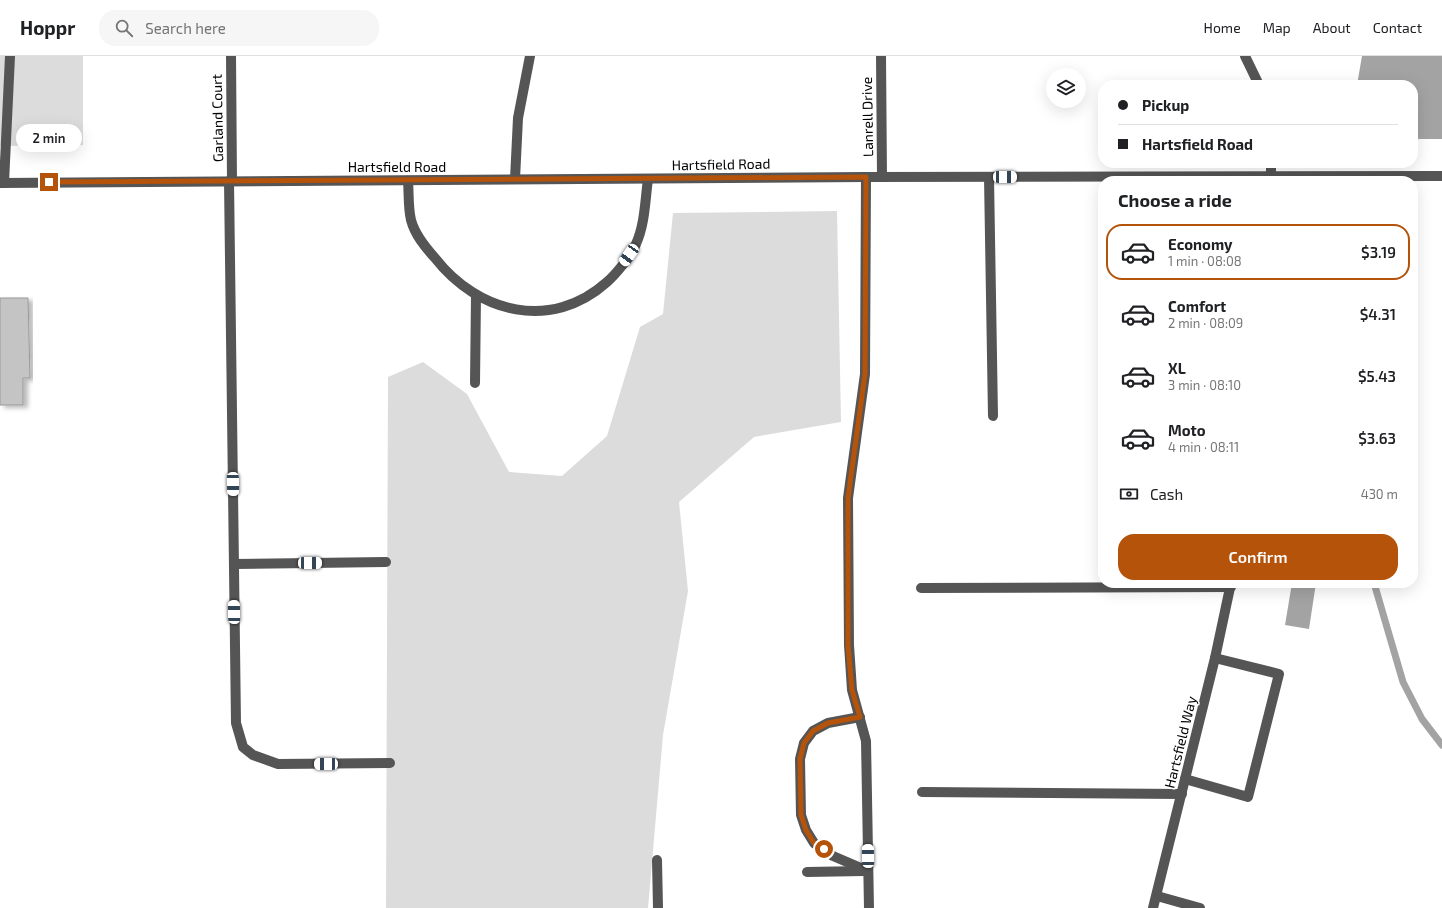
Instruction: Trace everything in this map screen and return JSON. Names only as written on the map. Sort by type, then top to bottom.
[{"type":"street","points":[[2,183],[10,56]]},
{"type":"street","name":"Garland Court","points":[[231,56],[230,180],[236,723],[242,747],[253,755],[278,764],[390,763]]},
{"type":"street","points":[[515,179],[518,118],[530,56]]},
{"type":"street","name":"Lanrell Drive","points":[[881,56],[882,177]]},
{"type":"street","points":[[1245,56],[1257,80]]},
{"type":"street","name":"Hartsfield Road","points":[[1418,176],[1442,176]]},
{"type":"street","points":[[866,177],[865,374],[848,498],[848,645],[852,690],[866,741],[869,908]]},
{"type":"street","name":"Hartsfield Road","points":[[2,183],[230,180],[866,177],[1098,178]]},
{"type":"street","points":[[990,177],[993,416]]},
{"type":"street","points":[[408,180],[411,220],[420,239],[441,266],[464,288],[489,302],[507,308],[530,312],[558,308],[576,303],[598,290],[616,274],[636,245],[643,220],[648,179]]},
{"type":"street","points":[[475,383],[476,295]]},
{"type":"street","points":[[234,564],[386,562]]},
{"type":"street","points":[[921,588],[1098,586]]},
{"type":"street","name":"Hartsfield Way","points":[[1153,908],[1215,658],[1230,588]]},
{"type":"street","points":[[1185,779],[1248,797],[1279,674],[1215,658]]},
{"type":"street","points":[[860,717],[828,723],[813,731],[804,743],[800,759],[801,815],[806,830],[814,843],[833,856],[868,871]]},
{"type":"street","points":[[922,792],[1182,794]]},
{"type":"street","points":[[657,860],[658,908]]},
{"type":"street","points":[[807,872],[868,871]]},
{"type":"street","points":[[1157,896],[1200,908]]},
{"type":"shaded area","points":[[0,56],[83,56],[83,145],[0,146]]},
{"type":"shaded area","points":[[1362,56],[1442,56],[1442,139],[1418,139],[1418,80],[1358,80]]},
{"type":"shaded area","points":[[837,211],[841,422],[754,437],[679,502],[688,591],[663,735],[648,908],[386,908],[388,377],[423,362],[467,394],[509,472],[562,476],[607,436],[640,327],[663,314],[673,213]]},
{"type":"shaded area","points":[[1291,588],[1315,588],[1309,629],[1285,625]]},
{"type":"building","points":[[0,298],[28,298],[30,378],[23,378],[23,405],[0,405]]},
{"type":"waterway","points":[[1375,588],[1403,682],[1422,719],[1442,745]]},
{"type":"route","points":[[49,182],[866,177],[865,374],[848,498],[848,645],[852,690],[860,717],[828,723],[813,731],[804,743],[800,759],[801,815],[806,830],[814,843],[824,849]]}]
